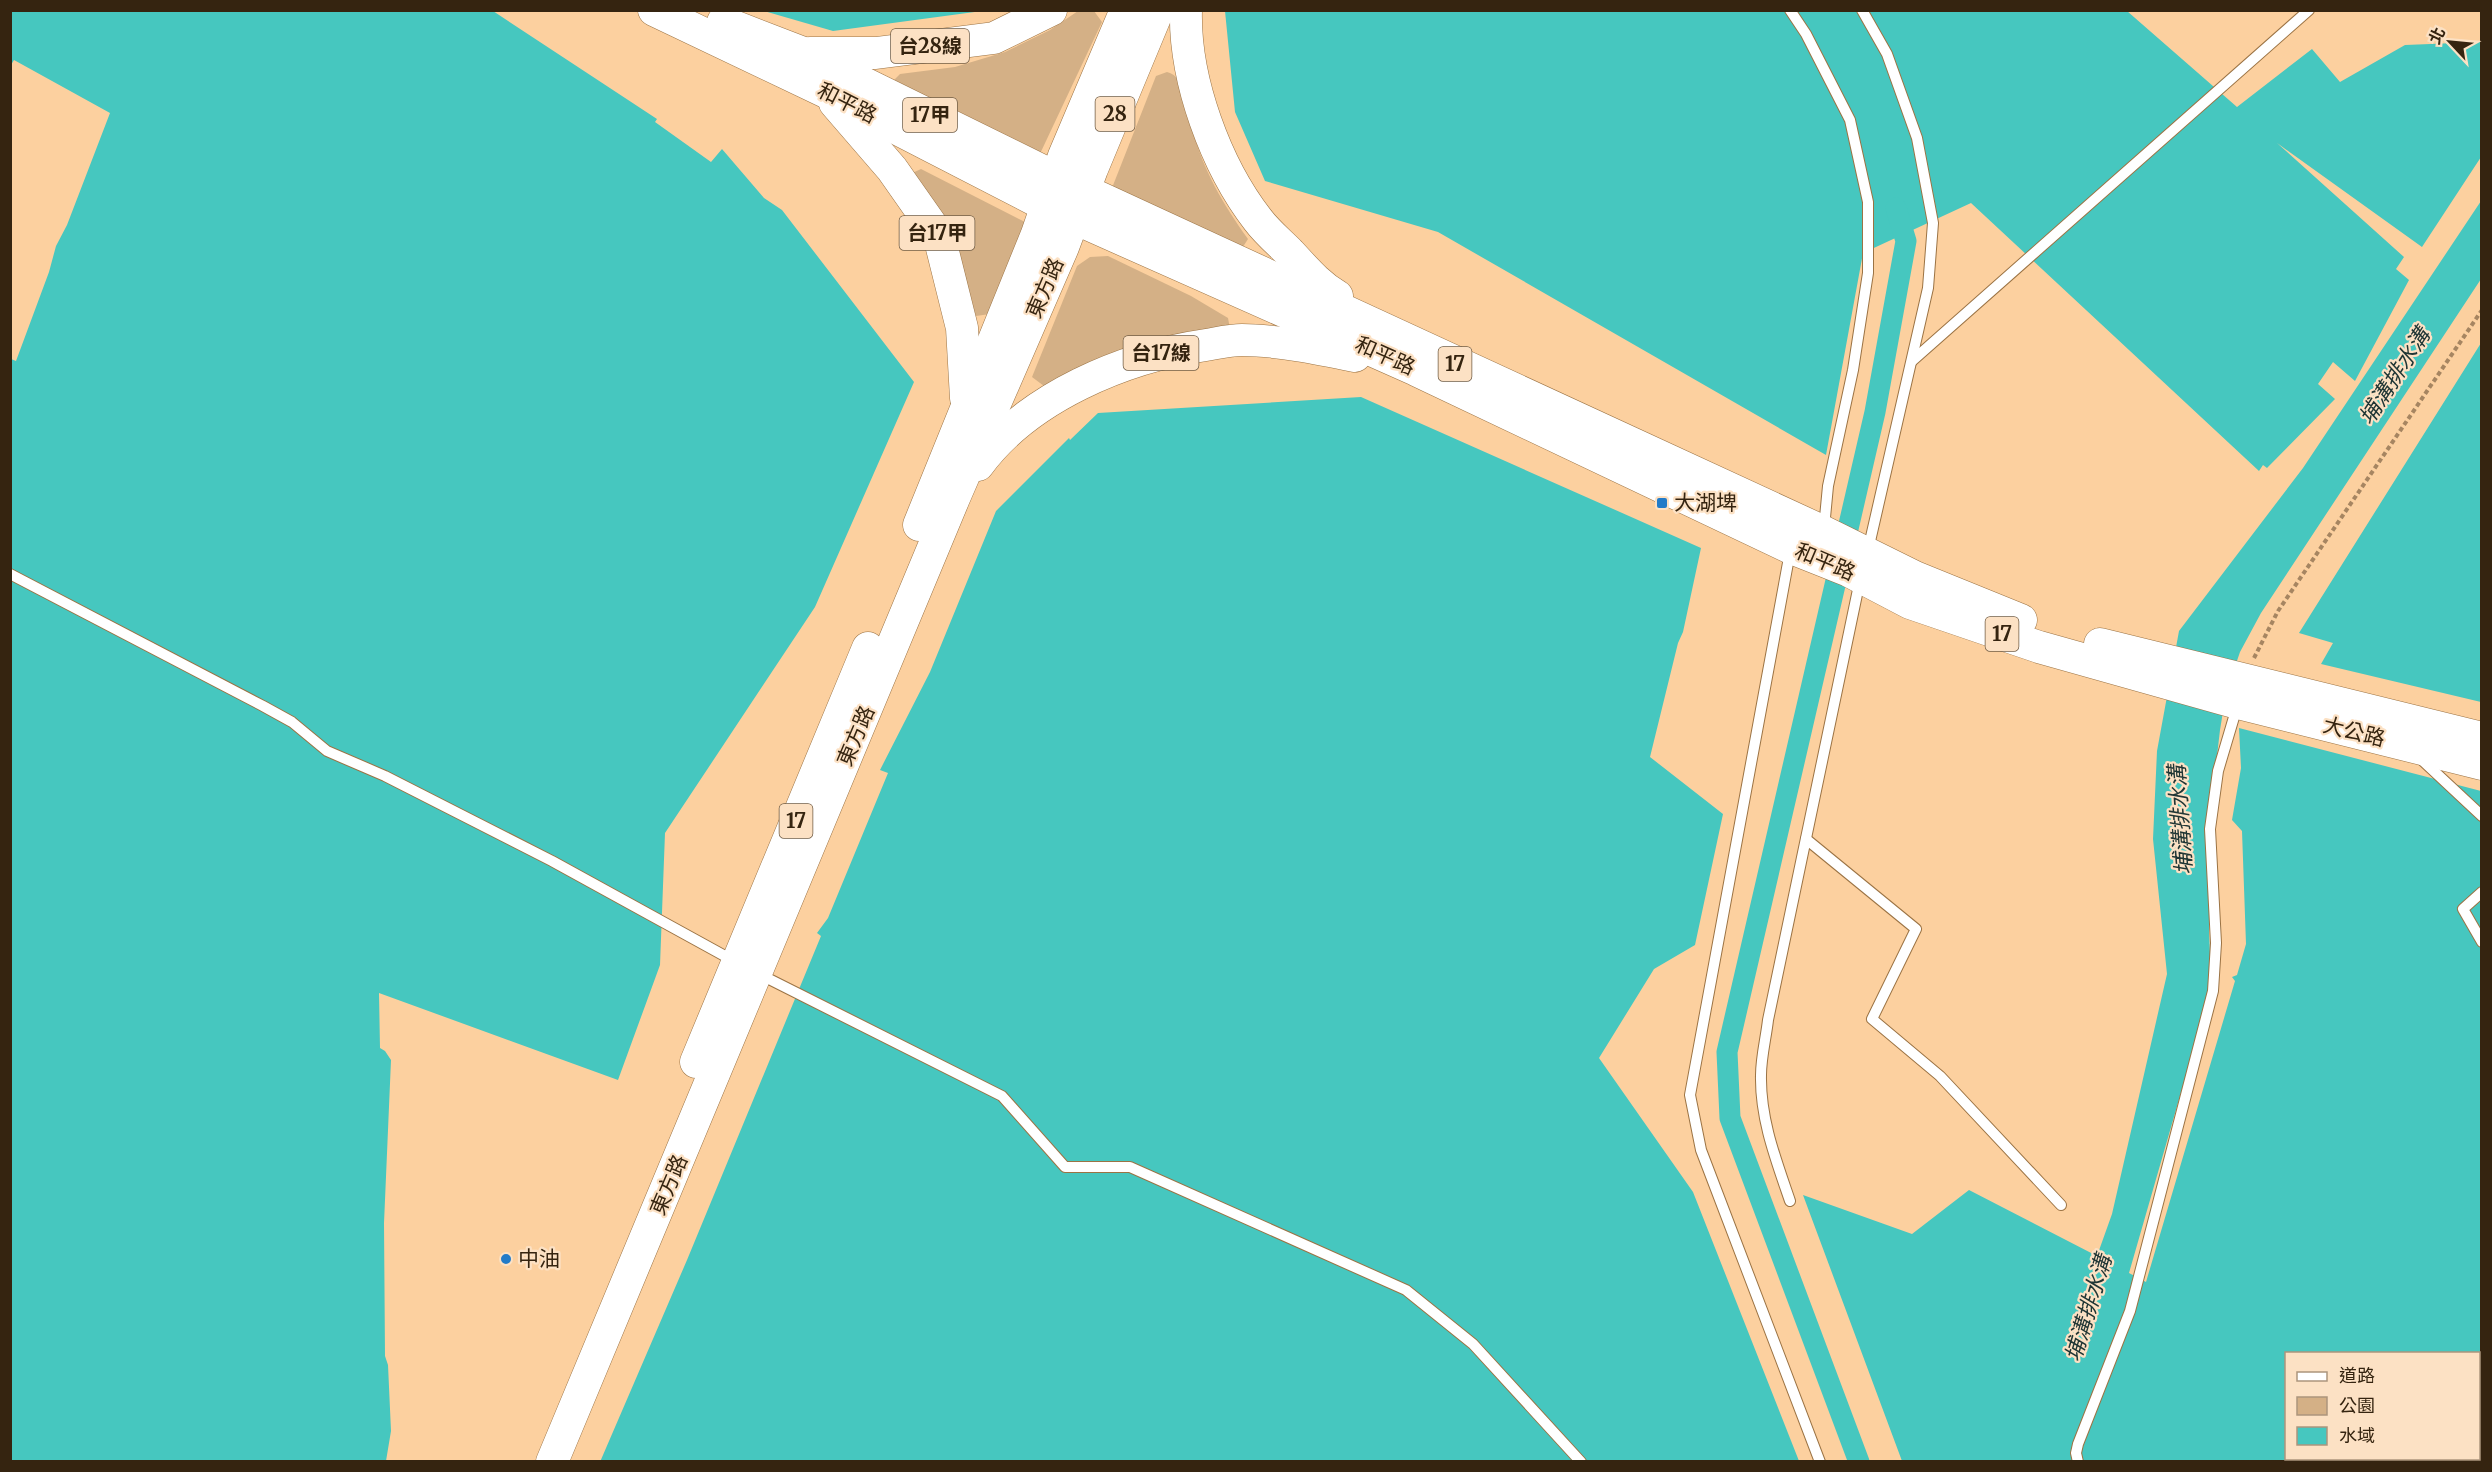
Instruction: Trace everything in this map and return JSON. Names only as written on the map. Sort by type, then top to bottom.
[{"type":"main road","name":"和平路","points":[[654,10],[824,91],[1065,198],[1861,564],[1915,577],[2043,629],[2163,672],[2236,694]]},
{"type":"main road","name":"和平路","points":[[695,10],[803,54],[1065,198]]},
{"type":"main road","name":"台28線","points":[[803,54],[876,53],[994,38],[1051,10]]},
{"type":"main road","name":"東方路","points":[[529,1461],[954,498],[1065,198],[1064,156],[1126,10]]},
{"type":"main road","name":"東方路","points":[[552,1461],[967,410],[1065,198],[1158,10]]},
{"type":"main road","points":[[1186,10],[1190,59],[1201,107],[1214,144],[1258,220],[1321,286],[1420,360]]},
{"type":"main road","name":"台17甲","points":[[824,91],[892,169],[939,237],[962,328],[967,410]]},
{"type":"main road","name":"台17線","points":[[954,498],[989,450],[1017,422],[1046,402],[1126,364],[1171,350],[1241,340],[1420,360]]},
{"type":"main road","name":"大公路","points":[[2236,694],[2481,738]]},
{"type":"main road","name":"大公路","points":[[2236,694],[2404,744],[2481,764]]},
{"type":"lane","points":[[1790,10],[1806,34],[1850,120],[1868,202],[1868,273],[1853,370],[1828,486],[1690,1095],[1701,1150],[1820,1461]]},
{"type":"lane","points":[[1790,1201],[1770,1143],[1764,1117],[1761,1075],[1768,1020],[1861,564],[1928,288],[1933,223],[1917,138],[1887,54],[1862,10]]},
{"type":"lane","points":[[1912,361],[2309,10]]},
{"type":"lane","points":[[10,574],[292,722],[327,751],[385,776],[541,855],[748,968],[1002,1096],[1065,1167],[1130,1167],[1406,1290],[1473,1344],[1581,1461]]},
{"type":"lane","points":[[2078,1461],[2078,1444],[2130,1311],[2213,991],[2217,944],[2210,829],[2218,771],[2236,694]]},
{"type":"lane","points":[[2404,744],[2455,789],[2481,816]]},
{"type":"lane","points":[[1806,839],[1916,928],[1872,1019],[1940,1076],[2061,1205]]},
{"type":"lane","points":[[2481,892],[2463,909],[2481,942]]},
{"type":"path","points":[[2236,694],[2278,611],[2481,310]]},
{"type":"green space","points":[[1078,11],[1094,11],[1102,22],[1038,158],[889,85],[900,74],[955,67],[1005,52],[1050,30]]},
{"type":"green space","points":[[1167,72],[1174,75],[1183,87],[1192,128],[1208,172],[1222,200],[1248,239],[1239,253],[1110,193],[1156,76]]},
{"type":"green space","points":[[921,169],[1027,223],[990,314],[976,316],[950,242],[908,175]]},
{"type":"green space","points":[[1108,256],[1191,296],[1228,318],[1230,329],[1044,386],[1032,377],[1077,266],[1090,257]]},
{"type":"water","points":[[10,11],[493,11],[657,119],[655,122],[711,162],[722,149],[764,198],[782,210],[914,382],[815,607],[665,833],[660,965],[618,1080],[379,993],[380,1048],[391,1060],[384,1223],[385,1356],[388,1365],[391,1431],[386,1461],[11,1461],[11,359],[16,361],[49,272],[56,246],[67,225],[110,113],[14,60],[11,65]]},
{"type":"water","points":[[764,11],[982,11],[833,31]]},
{"type":"water","points":[[1225,11],[2127,11],[2237,107],[2312,49],[2340,82],[2405,45],[2481,42],[2481,157],[2422,247],[2277,143],[2404,257],[2396,269],[2409,280],[2355,381],[2333,362],[2318,384],[2335,399],[2267,468],[2263,465],[2259,471],[1971,203],[1863,253],[1826,455],[1438,232],[1265,181],[1235,112]]},
{"type":"water","name":"埔溝排水溝","points":[[2481,201],[2481,279],[2261,613],[2240,652],[2226,693],[2209,825],[2211,975],[2205,1009],[2129,1273],[2146,1282],[2235,981],[2232,977],[2237,975],[2246,944],[2242,831],[2232,820],[2241,768],[2239,728],[2481,791],[2481,1461],[1902,1461],[1803,1195],[1912,1234],[1969,1190],[2097,1256],[2112,1214],[2167,974],[2153,839],[2157,751],[2179,631],[2303,468]]},
{"type":"water","points":[[2481,343],[2481,702],[2321,664],[2333,643],[2299,633]]},
{"type":"water","points":[[1361,397],[1701,548],[1683,632],[1678,643],[1650,757],[1723,814],[1695,945],[1654,969],[1599,1058],[1693,1192],[1799,1461],[600,1462],[687,1260],[821,936],[817,933],[828,918],[888,773],[880,770],[930,672],[996,511],[1069,438],[1070,440],[1098,413]]},
{"type":"waterway","points":[[1859,1462],[1730,1118],[1727,1052],[1875,412],[1906,241],[1896,208]]},
{"type":"place","name":"大湖埤","points":[[1662,503]]},
{"type":"place","name":"中油","points":[[506,1259]]}]
